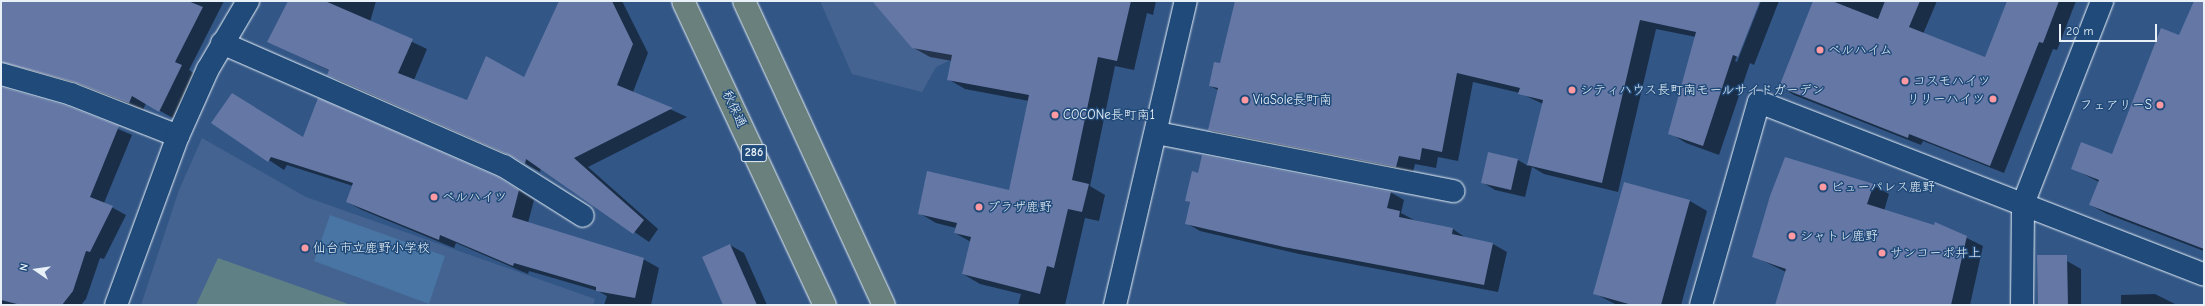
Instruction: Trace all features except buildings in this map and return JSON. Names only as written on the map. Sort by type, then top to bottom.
[{"type":"highway","name":"秋保通","points":[[683,1],[825,305]]},
{"type":"highway","points":[[744,1],[884,305]]},
{"type":"street","points":[[1115,305],[1157,133],[1186,1]]},
{"type":"street","points":[[2022,305],[2023,204],[2102,1]]},
{"type":"street","points":[[116,305],[178,136],[222,43],[238,4]]},
{"type":"street","points":[[222,43],[504,166],[583,216]]},
{"type":"street","points":[[1,74],[71,94],[178,136]]},
{"type":"street","points":[[1701,305],[1759,102],[2204,275]]},
{"type":"street","points":[[1157,133],[1453,191]]},
{"type":"shaded area","points":[[820,1],[1076,1],[936,67],[922,92],[852,74]]},
{"type":"shaded area","name":"仙台市立鹿野小学校","points":[[202,138],[306,197],[595,299],[593,305],[141,305],[179,190]]},
{"type":"shaded area","points":[[330,215],[445,256],[429,304],[314,261]]},
{"type":"green space","points":[[218,258],[351,305],[196,305]]},
{"type":"place","name":"ベルハイム","points":[[1820,50]]},
{"type":"place","name":"コスモハイツ","points":[[1905,81]]},
{"type":"place","name":"シティハウス長町南モールサイドガーデン","points":[[1572,90]]},
{"type":"place","name":"リリーハイツ","points":[[1993,99]]},
{"type":"place","name":"ViaSole長町南","points":[[1245,100]]},
{"type":"place","name":"フェアリーS","points":[[2160,105]]},
{"type":"place","name":"COCONe長町南1","points":[[1055,115]]},
{"type":"place","name":"ビューパレス鹿野","points":[[1823,187]]},
{"type":"place","name":"ベルハイツ","points":[[434,197]]},
{"type":"place","name":"プラザ鹿野","points":[[979,207]]},
{"type":"place","name":"シャトレ鹿野","points":[[1792,236]]},
{"type":"place","name":"仙台市立鹿野小学校","points":[[305,248]]},
{"type":"place","name":"サンコーポ井上","points":[[1882,253]]}]
